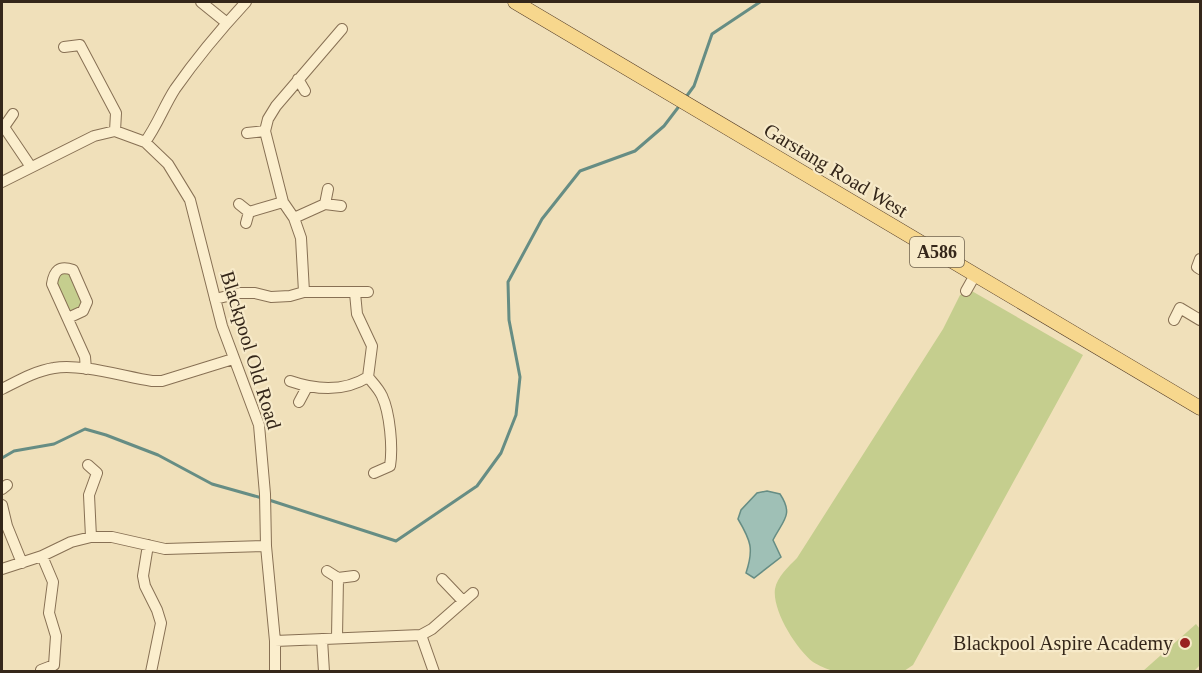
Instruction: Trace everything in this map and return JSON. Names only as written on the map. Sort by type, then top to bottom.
[{"type":"main road","name":"Garstang Road West","points":[[515,2],[1200,408]]},
{"type":"street","points":[[145,142],[174,91],[246,2]]},
{"type":"street","points":[[203,3],[227,23]]},
{"type":"street","points":[[304,292],[301,237],[294,218],[283,202],[265,131],[272,112],[342,28]]},
{"type":"street","points":[[2,182],[94,136],[115,131],[116,113],[80,45],[64,47]]},
{"type":"street","points":[[298,79],[305,90]]},
{"type":"street","points":[[13,114],[4,127],[31,167]]},
{"type":"street","name":"Blackpool Old Road","points":[[115,131],[145,142],[168,164],[190,200],[215,299],[233,358],[259,425],[266,546],[275,641],[275,672]]},
{"type":"street","points":[[247,133],[265,131]]},
{"type":"street","points":[[325,204],[328,189]]},
{"type":"street","points":[[249,212],[283,202]]},
{"type":"street","points":[[239,204],[249,212]]},
{"type":"street","points":[[294,218],[325,204],[341,206]]},
{"type":"street","points":[[246,223],[249,212]]},
{"type":"street","points":[[1200,259],[1197,267],[1200,269]]},
{"type":"street","points":[[966,291],[975,275]]},
{"type":"street","points":[[215,299],[240,293],[255,293],[271,297],[290,296],[304,292],[368,291]]},
{"type":"street","points":[[355,292],[357,314],[372,346],[368,377],[381,394],[385,406],[394,470],[374,473]]},
{"type":"street","points":[[1174,320],[1180,308],[1200,320]]},
{"type":"street","points":[[68,318],[85,357],[86,369]]},
{"type":"street","points":[[2,389],[41,371],[57,367],[86,369],[162,381],[233,358]]},
{"type":"street","points":[[290,381],[307,387],[342,388],[368,377]]},
{"type":"street","points":[[299,402],[307,387]]},
{"type":"street","points":[[88,465],[103,472],[89,495],[91,537]]},
{"type":"street","points":[[2,506],[7,526],[22,563]]},
{"type":"street","points":[[2,569],[42,556],[71,542],[91,537],[111,537],[165,549],[266,546]]},
{"type":"street","points":[[148,545],[143,576],[161,623],[151,672]]},
{"type":"street","points":[[41,670],[59,668],[56,636],[49,613],[53,582],[42,556]]},
{"type":"street","points":[[327,571],[338,578],[354,576]]},
{"type":"street","points":[[337,638],[338,578]]},
{"type":"street","points":[[442,579],[463,601]]},
{"type":"street","points":[[275,641],[421,635],[432,629],[473,593]]},
{"type":"street","points":[[421,635],[434,672]]},
{"type":"street","points":[[322,639],[324,672]]},
{"type":"green space","points":[[66,267],[87,302],[68,318],[54,274]]},
{"type":"green space","points":[[970,290],[1083,355],[913,665],[904,671],[829,670],[806,656],[786,628],[777,607],[776,585],[797,558],[943,329],[960,295]]},
{"type":"green space","name":"Blackpool Aspire Academy","points":[[1196,624],[1200,629],[1200,665],[1194,671],[1143,671]]},
{"type":"water","points":[[767,491],[780,494],[786,507],[786,517],[773,540],[781,557],[754,578],[746,573],[750,558],[750,545],[738,519],[741,510],[757,493]]},
{"type":"waterway","points":[[686,97],[694,86],[712,34],[760,2]]},
{"type":"waterway","points":[[269,500],[396,541],[477,486],[501,453],[516,415],[520,377],[509,320],[508,282],[542,219],[580,171],[635,151],[664,126],[680,105]]},
{"type":"waterway","points":[[2,458],[14,451],[54,444],[85,429],[158,455],[212,484],[262,498]]},
{"type":"place","name":"Blackpool Aspire Academy","points":[[1185,643]]}]
